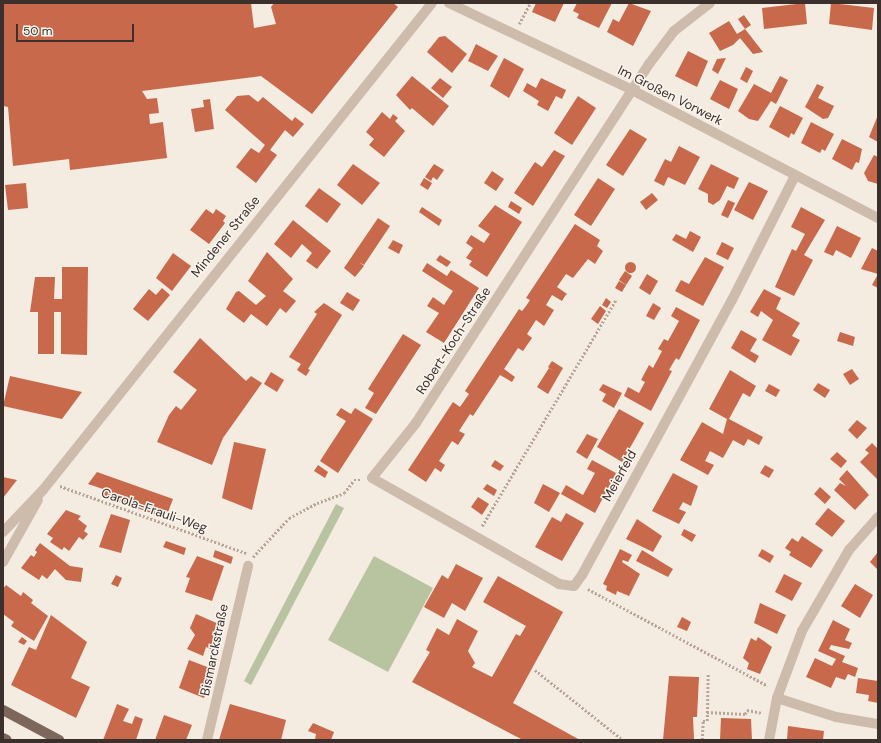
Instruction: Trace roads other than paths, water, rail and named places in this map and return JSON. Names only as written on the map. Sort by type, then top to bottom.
[{"type":"main road","points":[[3,710],[59,740]]},
{"type":"main road","points":[[3,738],[7,740]]},
{"type":"street","name":"Mindener Straße","points":[[3,532],[50,482],[432,3]]},
{"type":"street","name":"Im Großen Vorwerk","points":[[448,3],[632,90],[878,218]]},
{"type":"street","name":"Robert-Koch-Straße","points":[[476,537],[372,478],[416,423],[632,90],[674,31],[710,3]]},
{"type":"street","name":"Meierfeld","points":[[476,537],[559,584],[574,586],[582,575],[732,300],[795,176]]},
{"type":"street","name":"Mindener Straße","points":[[3,562],[43,490]]},
{"type":"street","points":[[769,740],[772,715],[777,698],[802,631],[827,584],[849,550],[878,517]]},
{"type":"street","name":"Bismarckstraße","points":[[207,740],[248,566]]},
{"type":"street","points":[[777,698],[836,717],[878,724]]}]
